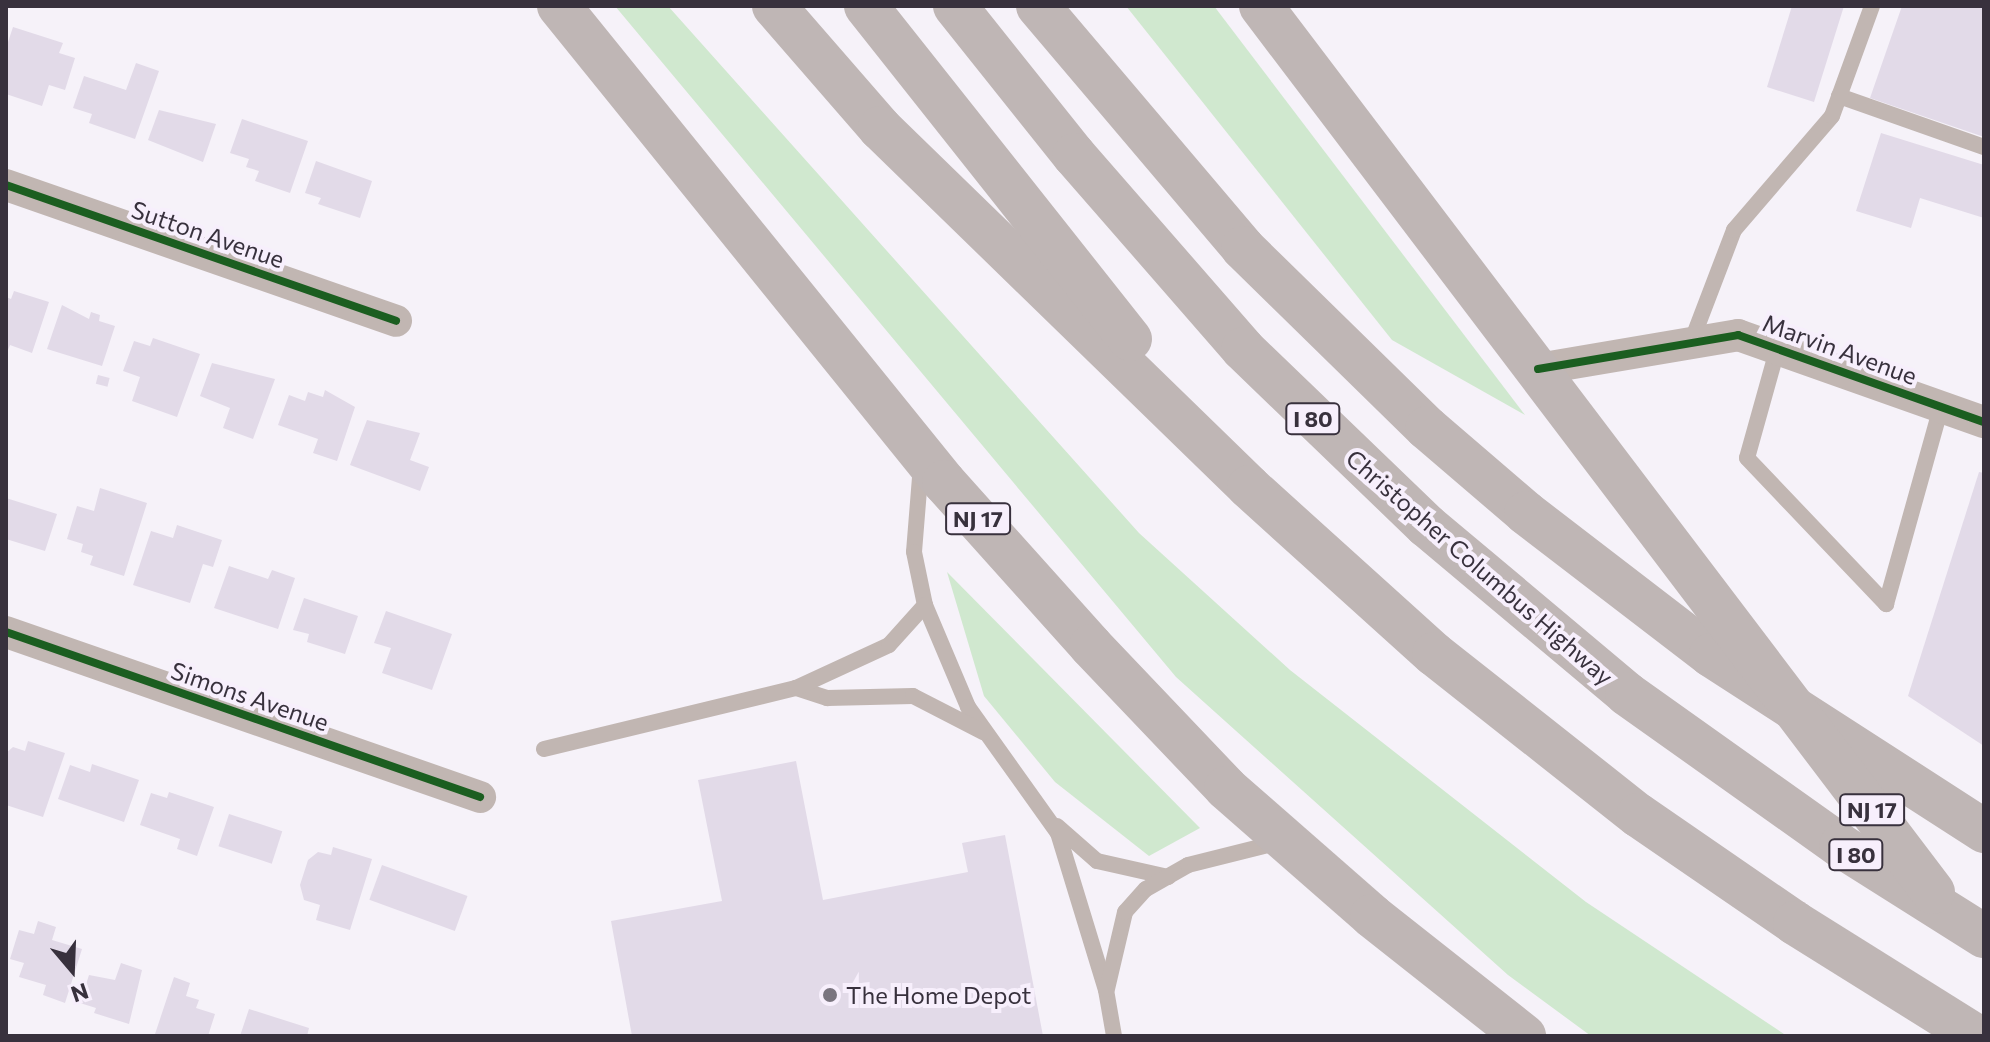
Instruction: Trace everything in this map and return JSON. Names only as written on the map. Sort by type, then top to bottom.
[{"type":"highway","points":[[774,6],[880,128],[1249,487],[1535,738],[1795,923],[1976,1036]]},
{"type":"highway","points":[[866,6],[1249,487]]},
{"type":"highway","name":"Christopher Columbus Highway","points":[[955,6],[1157,253],[1335,441],[1527,614],[1732,771],[1984,936]]},
{"type":"highway","points":[[1038,6],[1157,152],[1334,340],[1526,513],[1711,655],[1984,831]]},
{"type":"highway","name":"NJ 17","points":[[1261,6],[1984,962]]},
{"type":"highway","name":"NJ 17","points":[[566,16],[923,455],[1091,646],[1226,788],[1524,1036]]},
{"type":"street","name":"Sutton Avenue","points":[[6,185],[396,321]]},
{"type":"street","name":"Marvin Avenue","points":[[1538,369],[1692,340],[1738,335],[1984,422]]},
{"type":"street","name":"Simons Avenue","points":[[6,632],[480,797]]},
{"type":"lane","points":[[1692,340],[1734,230],[1832,116],[1872,6]]},
{"type":"lane","points":[[1839,96],[1984,147]]},
{"type":"lane","points":[[1778,347],[1747,458],[1886,604],[1941,407]]},
{"type":"lane","points":[[923,455],[914,552],[925,605],[968,707],[1047,817],[1079,894],[1106,990],[1114,1036]]},
{"type":"lane","points":[[544,749],[796,688],[889,645],[925,605]]},
{"type":"lane","points":[[796,688],[827,698],[913,696],[989,736]]},
{"type":"lane","points":[[1047,817],[1097,861],[1168,877]]},
{"type":"lane","points":[[1106,990],[1125,912],[1146,889],[1188,865],[1286,841]]},
{"type":"green space","points":[[615,6],[668,6],[1139,533],[1290,670],[1586,902],[1787,1036],[1591,1036],[1508,975],[1176,677]]},
{"type":"green space","points":[[1126,6],[1214,6],[1525,415],[1392,340]]},
{"type":"green space","points":[[947,572],[1200,828],[1149,856],[1055,782],[984,696]]},
{"type":"building","points":[[1792,6],[1844,6],[1814,102],[1767,87]]},
{"type":"building","points":[[1902,6],[1984,6],[1984,137],[1870,98]]},
{"type":"building","points":[[13,27],[63,43],[59,53],[75,58],[65,90],[49,85],[42,106],[6,94],[6,48]]},
{"type":"building","points":[[136,63],[159,71],[135,139],[89,123],[92,114],[73,108],[84,76],[126,90]]},
{"type":"building","points":[[159,110],[216,124],[203,162],[148,140]]},
{"type":"building","points":[[242,119],[308,141],[290,193],[255,181],[259,171],[246,167],[249,159],[230,153]]},
{"type":"building","points":[[1881,133],[1984,165],[1984,218],[1920,198],[1911,228],[1856,211]]},
{"type":"building","points":[[316,161],[372,181],[360,218],[318,204],[321,198],[305,193]]},
{"type":"building","points":[[14,291],[49,302],[32,353],[10,345],[6,355],[6,297],[11,299]]},
{"type":"building","points":[[62,305],[89,319],[91,312],[100,315],[99,321],[115,326],[102,366],[47,349]]},
{"type":"building","points":[[153,338],[200,354],[177,417],[132,401],[140,377],[123,371],[134,341],[150,346]]},
{"type":"building","points":[[212,363],[275,379],[253,439],[223,428],[230,408],[200,396]]},
{"type":"building","points":[[98,375],[110,378],[107,387],[96,384]]},
{"type":"building","points":[[325,390],[355,407],[337,461],[313,453],[318,439],[278,425],[289,395],[305,401],[308,392],[323,397]]},
{"type":"building","points":[[367,420],[420,433],[410,460],[429,467],[420,491],[350,465]]},
{"type":"building","points":[[1979,472],[1984,473],[1984,746],[1908,696]]},
{"type":"building","points":[[100,488],[147,503],[124,576],[90,565],[93,556],[81,552],[83,544],[67,539],[77,506],[94,511]]},
{"type":"building","points":[[6,498],[57,514],[45,551],[6,539]]},
{"type":"building","points":[[177,525],[222,540],[213,567],[203,564],[190,603],[133,585],[151,531],[173,538]]},
{"type":"building","points":[[229,566],[268,579],[272,570],[295,578],[278,629],[214,608]]},
{"type":"building","points":[[304,598],[358,616],[345,654],[307,642],[309,634],[293,630]]},
{"type":"building","points":[[386,611],[452,634],[432,690],[382,673],[391,648],[374,643]]},
{"type":"building","points":[[28,741],[65,753],[43,817],[6,805],[6,753],[13,747],[25,751]]},
{"type":"building","name":"The Home Depot","points":[[796,761],[823,900],[968,872],[962,843],[1005,835],[1043,1036],[632,1036],[611,921],[722,901],[698,780]]},
{"type":"building","points":[[92,764],[139,780],[124,822],[58,799],[70,765],[90,772]]},
{"type":"building","points":[[169,792],[214,807],[197,856],[177,849],[180,839],[140,825],[151,793],[167,798]]},
{"type":"building","points":[[229,814],[282,831],[272,864],[218,846]]},
{"type":"building","points":[[333,847],[372,859],[350,930],[316,920],[320,905],[304,900],[300,885],[308,860],[318,852],[331,855]]},
{"type":"building","points":[[382,865],[468,896],[455,931],[369,900]]},
{"type":"building","points":[[38,921],[56,927],[52,940],[82,949],[65,1003],[43,995],[46,985],[19,977],[24,963],[10,959],[19,930],[34,934]]},
{"type":"building","points":[[121,963],[142,970],[129,1024],[94,1013],[96,1008],[80,1003],[89,975],[115,980]]},
{"type":"building","points":[[174,977],[190,983],[186,996],[199,1000],[196,1008],[215,1014],[208,1036],[155,1034]]},
{"type":"building","points":[[249,1009],[309,1028],[307,1036],[240,1036]]},
{"type":"cycle path","points":[[6,185],[396,321]]},
{"type":"cycle path","points":[[1538,369],[1738,335],[1984,422]]},
{"type":"cycle path","points":[[6,632],[480,797]]},
{"type":"place","name":"The Home Depot","points":[[830,995]]}]
